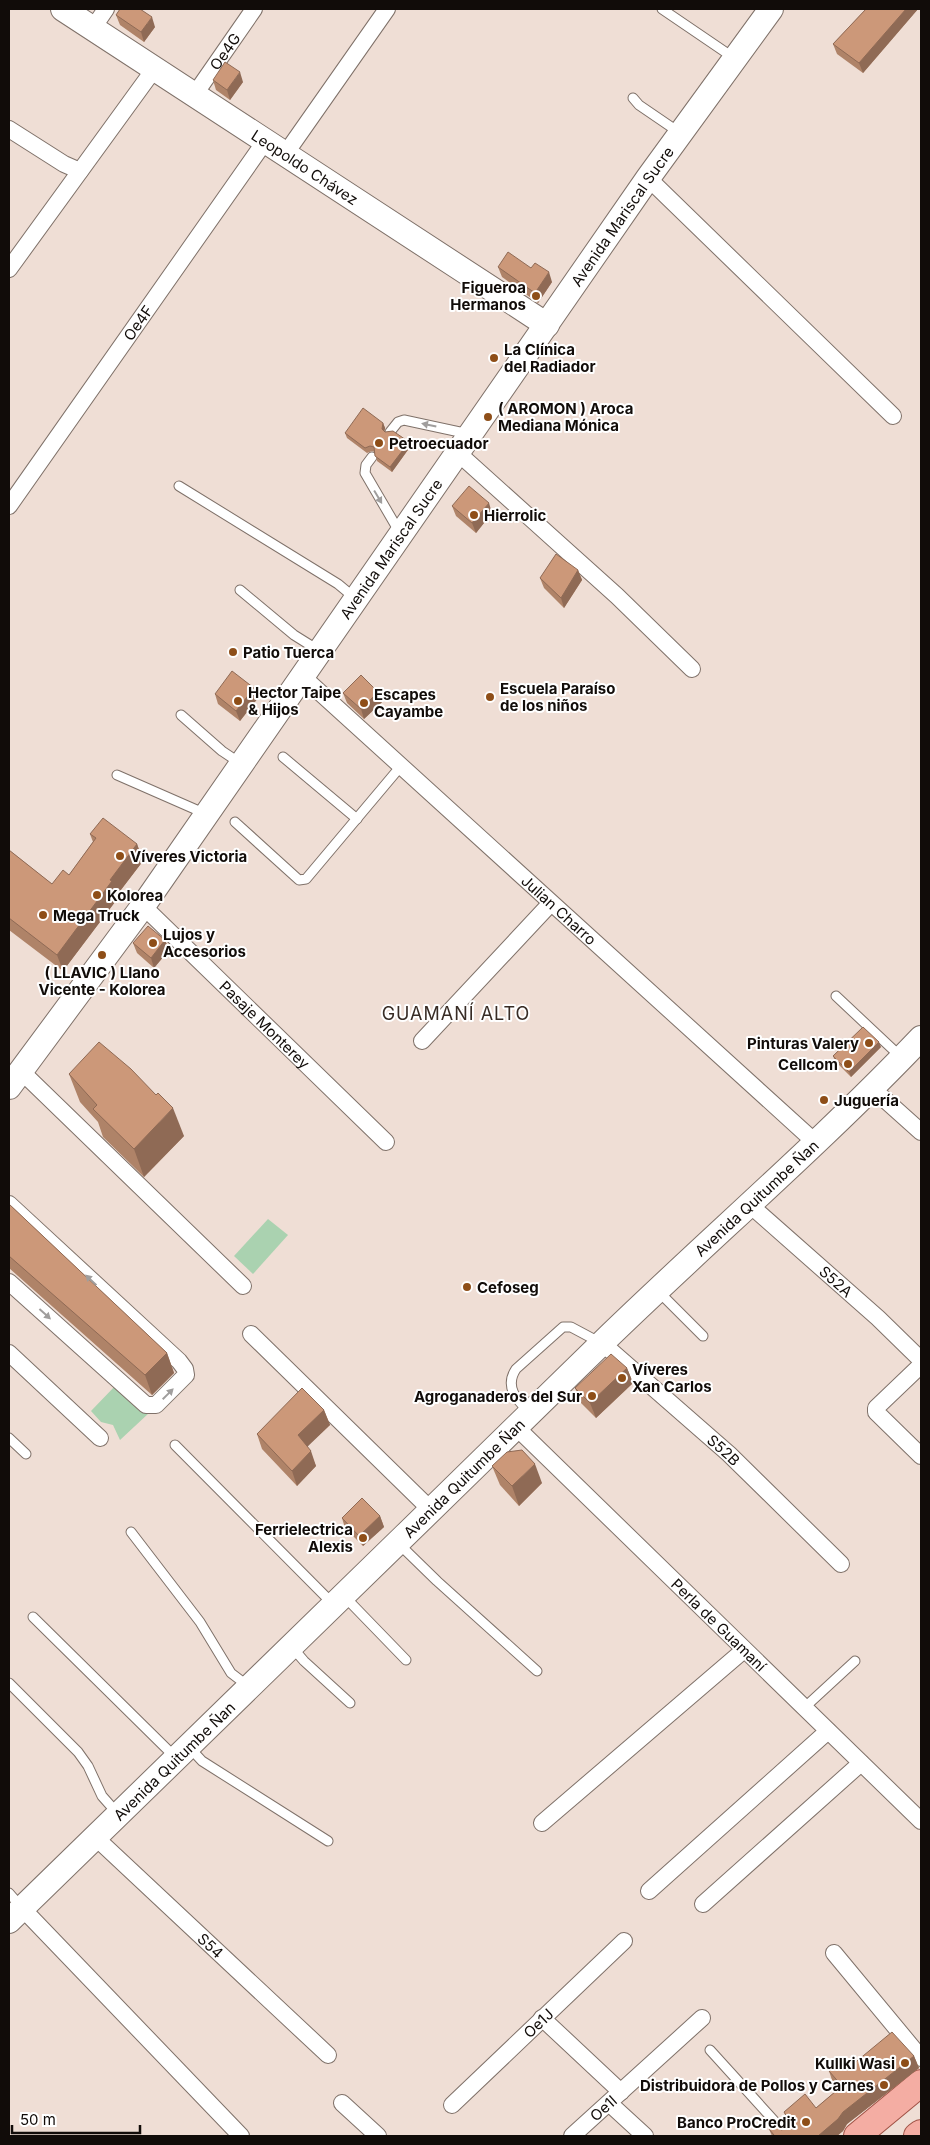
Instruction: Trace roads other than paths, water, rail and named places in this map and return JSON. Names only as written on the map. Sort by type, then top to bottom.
[{"type":"main road","points":[[856,2136],[921,2083]]},
{"type":"street","name":"Leopoldo Chávez","points":[[64,9],[99,18],[155,68],[547,325]]},
{"type":"street","name":"Oe4G","points":[[195,94],[254,9]]},
{"type":"street","points":[[286,153],[387,9]]},
{"type":"street","name":"Avenida Mariscal Sucre","points":[[15,1079],[143,906],[648,178],[771,9]]},
{"type":"street","points":[[10,265],[155,68]]},
{"type":"street","points":[[9,129],[64,164],[80,171]]},
{"type":"street","name":"Oe4F","points":[[9,506],[266,140]]},
{"type":"street","points":[[648,178],[893,416]]},
{"type":"street","points":[[458,454],[617,596],[692,669]]},
{"type":"street","name":"Julian Charro","points":[[303,677],[816,1143]]},
{"type":"street","points":[[422,1042],[551,903]]},
{"type":"street","name":"Pasaje Monterey","points":[[143,906],[386,1142]]},
{"type":"street","name":"Avenida Quitumbe Ñan","points":[[12,1911],[94,1836],[657,1290],[873,1089],[921,1038]]},
{"type":"street","points":[[15,1079],[243,1286]]},
{"type":"street","points":[[873,1089],[921,1132]]},
{"type":"street","points":[[9,1204],[179,1361],[185,1369],[186,1375],[156,1405],[146,1405],[9,1282]]},
{"type":"street","name":"S52A","points":[[750,1205],[878,1318],[921,1360]]},
{"type":"street","points":[[251,1334],[430,1509]]},
{"type":"street","name":"S52B","points":[[602,1343],[729,1454],[841,1564]]},
{"type":"street","points":[[9,1354],[100,1438]]},
{"type":"street","points":[[921,1365],[876,1408],[876,1412],[921,1456]]},
{"type":"street","name":"Perla de Guamaní","points":[[524,1421],[744,1650],[921,1822]]},
{"type":"street","points":[[542,1823],[744,1650]]},
{"type":"street","points":[[649,1891],[828,1731]]},
{"type":"street","points":[[703,1904],[861,1763]]},
{"type":"street","name":"S54","points":[[94,1836],[328,2055]]},
{"type":"street","points":[[12,1911],[241,2136]]},
{"type":"street","name":"Oe1J","points":[[452,2105],[624,1941]]},
{"type":"street","points":[[834,1953],[921,2058]]},
{"type":"street","points":[[542,2018],[615,2097],[644,2136]]},
{"type":"street","name":"Oe1I","points":[[572,2136],[702,2018]]},
{"type":"street","points":[[342,2103],[378,2136]]},
{"type":"lane","points":[[662,9],[735,58]]},
{"type":"lane","points":[[633,98],[639,105],[680,134]]},
{"type":"lane","points":[[390,432],[398,422],[404,420],[472,434]]},
{"type":"lane","points":[[372,457],[366,465],[367,478],[401,536]]},
{"type":"lane","points":[[178,486],[338,584],[356,599]]},
{"type":"lane","points":[[240,590],[294,635],[320,652]]},
{"type":"lane","points":[[181,715],[222,752],[242,765]]},
{"type":"lane","points":[[283,757],[357,819]]},
{"type":"lane","points":[[235,822],[299,880],[306,879],[401,766]]},
{"type":"lane","points":[[117,775],[206,814]]},
{"type":"lane","points":[[836,996],[902,1058]]},
{"type":"lane","points":[[657,1290],[704,1336]]},
{"type":"lane","points":[[524,1421],[510,1388],[511,1376],[516,1369],[563,1327],[571,1326],[602,1343]]},
{"type":"lane","points":[[9,1438],[26,1454]]},
{"type":"lane","points":[[174,1445],[406,1660]]},
{"type":"lane","points":[[131,1532],[200,1622],[231,1673],[248,1686]]},
{"type":"lane","points":[[396,1542],[437,1582],[537,1672]]},
{"type":"lane","points":[[33,1617],[181,1751],[202,1761],[328,1841]]},
{"type":"lane","points":[[290,1645],[304,1661],[350,1703]]},
{"type":"lane","points":[[804,1708],[854,1661]]},
{"type":"lane","points":[[9,1683],[78,1752],[88,1766],[102,1796],[117,1813]]},
{"type":"lane","points":[[710,2050],[788,2136]]},
{"type":"place","name":"Figueroa Hermanos","points":[[536,296]]},
{"type":"place","name":"La Clínica del Radiador","points":[[494,358]]},
{"type":"place","name":"( AROMON ) Aroca Mediana Mónica","points":[[488,417]]},
{"type":"place","name":"Petroecuador","points":[[379,443]]},
{"type":"place","name":"Hierrolic","points":[[474,515]]},
{"type":"place","name":"Patio Tuerca","points":[[233,652]]},
{"type":"place","name":"Escuela Paraíso de los niños","points":[[490,697]]},
{"type":"place","name":"Hector Taipe & Hijos","points":[[238,701]]},
{"type":"place","name":"Escapes Cayambe","points":[[364,703]]},
{"type":"place","name":"Víveres Victoria","points":[[120,856]]},
{"type":"place","name":"Kolorea","points":[[97,895]]},
{"type":"place","name":"Mega Truck","points":[[43,915]]},
{"type":"place","name":"Lujos y Accesorios","points":[[153,943]]},
{"type":"place","name":"( LLAVIC ) Llano Vicente - Kolorea","points":[[102,955]]},
{"type":"place","name":"Pinturas Valery","points":[[869,1043]]},
{"type":"place","name":"Cellcom","points":[[848,1064]]},
{"type":"place","name":"Juguería","points":[[824,1100]]},
{"type":"place","name":"Cefoseg","points":[[467,1287]]},
{"type":"place","name":"Víveres Xan Carlos","points":[[622,1378]]},
{"type":"place","name":"Agroganaderos del Sur","points":[[592,1396]]},
{"type":"place","name":"Ferrielectrica Alexis","points":[[363,1538]]},
{"type":"place","name":"Kullki Wasi","points":[[905,2063]]},
{"type":"place","name":"Distribuidora de Pollos y Carnes","points":[[884,2085]]},
{"type":"place","name":"Banco ProCredit","points":[[806,2122]]},
{"type":"district","name":"GUAMANÍ ALTO","points":[[456,1013]]}]
